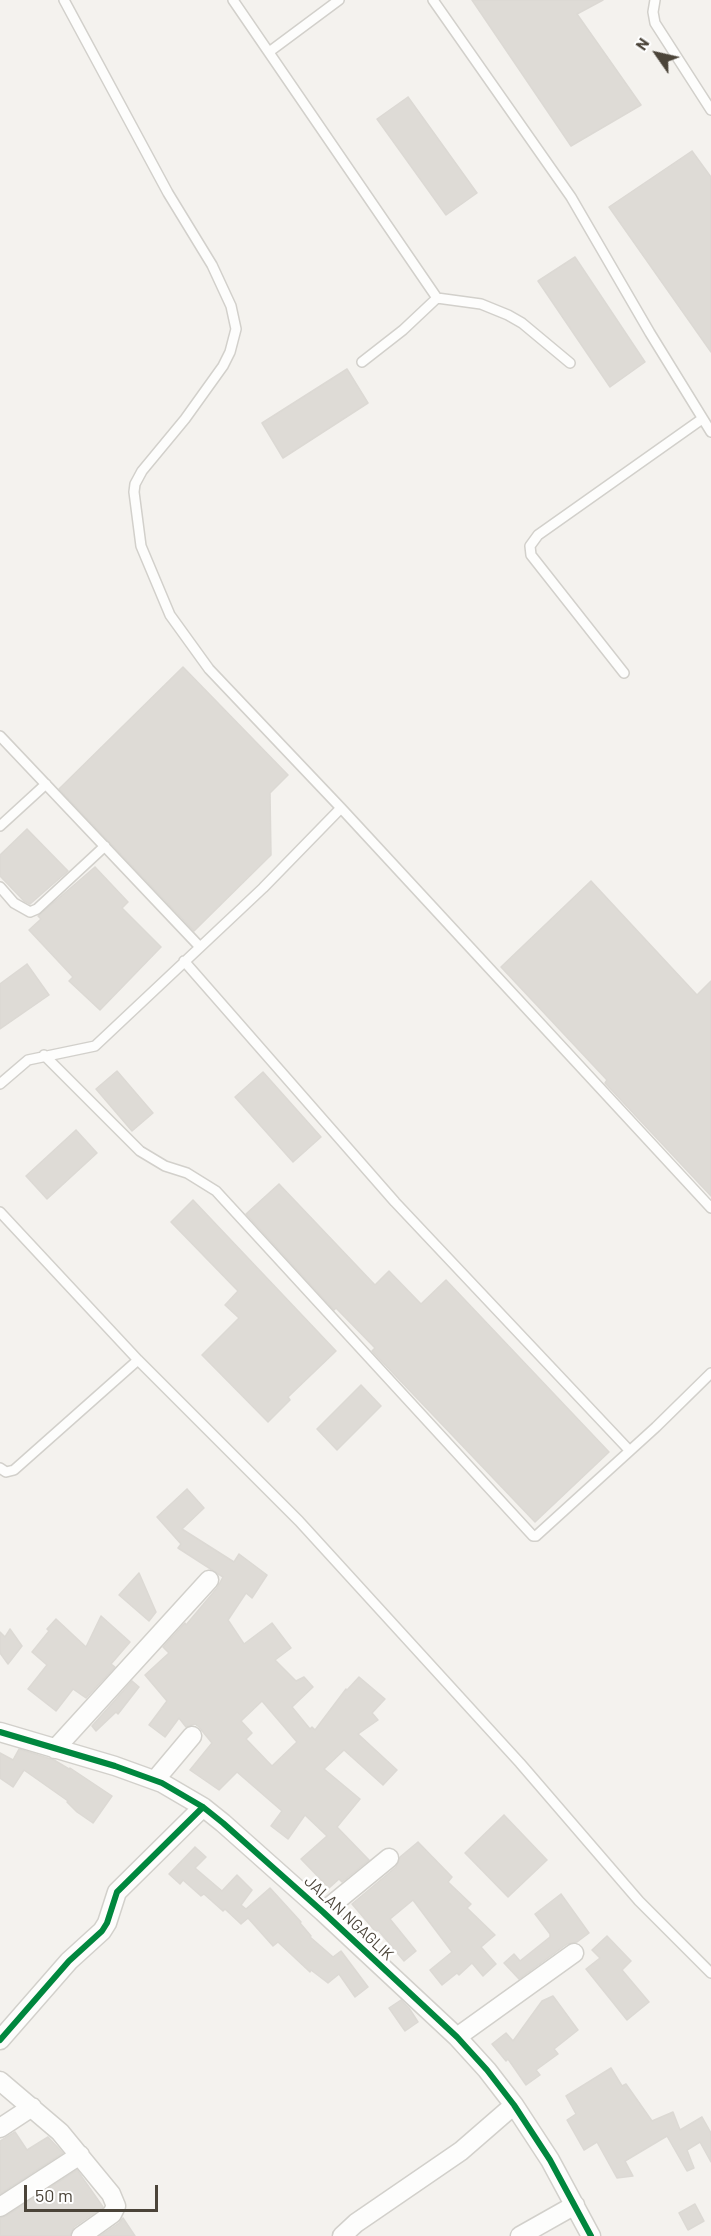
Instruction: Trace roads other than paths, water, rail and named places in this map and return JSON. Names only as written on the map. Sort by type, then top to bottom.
[{"type":"street","points":[[55,1749],[209,1580]]},
{"type":"street","name":"JALAN NGAGLIK","points":[[0,1732],[155,1780],[203,1807],[323,1912],[457,2037],[487,2070],[514,2105],[550,2160],[591,2236]]},
{"type":"street","points":[[155,1780],[192,1736]]},
{"type":"street","points":[[0,2040],[69,1961],[102,1931],[108,1923],[117,1892],[203,1807]]},
{"type":"street","points":[[323,1912],[389,1858]]},
{"type":"street","points":[[457,2037],[574,1953]]},
{"type":"street","points":[[0,2081],[60,2132],[111,2194],[116,2206],[112,2214],[81,2236]]},
{"type":"street","points":[[342,2236],[356,2223],[461,2151],[514,2105]]},
{"type":"street","points":[[0,2128],[32,2107]]},
{"type":"street","points":[[0,2207],[81,2155]]},
{"type":"street","points":[[520,2236],[575,2205]]},
{"type":"lane","points":[[64,0],[168,194],[212,265],[231,306],[236,329],[230,352],[223,366],[185,419],[138,477],[134,492],[141,546],[170,615],[209,669],[341,808],[711,1208]]},
{"type":"lane","points":[[233,0],[437,298],[481,304],[508,315],[522,323],[570,363]]},
{"type":"lane","points":[[269,52],[339,0]]},
{"type":"lane","points":[[433,0],[571,197],[711,432]]},
{"type":"lane","points":[[655,0],[653,12],[655,23],[711,110]]},
{"type":"lane","points":[[362,362],[403,330],[437,298]]},
{"type":"lane","points":[[624,673],[531,555],[530,546],[538,535],[702,419]]},
{"type":"lane","points":[[0,736],[200,947]]},
{"type":"lane","points":[[0,826],[46,784]]},
{"type":"lane","points":[[0,1084],[28,1060],[95,1046],[263,888],[341,808]]},
{"type":"lane","points":[[0,887],[14,903],[30,912],[37,909],[105,846]]},
{"type":"lane","points":[[184,961],[395,1202],[629,1449]]},
{"type":"lane","points":[[44,1055],[140,1151],[165,1166],[187,1173],[216,1191],[533,1536],[536,1536],[629,1449],[656,1427],[711,1373]]},
{"type":"lane","points":[[0,1212],[138,1360],[299,1521],[520,1763],[639,1901],[711,1973]]},
{"type":"lane","points":[[0,1468],[6,1472],[14,1470],[138,1360]]}]
